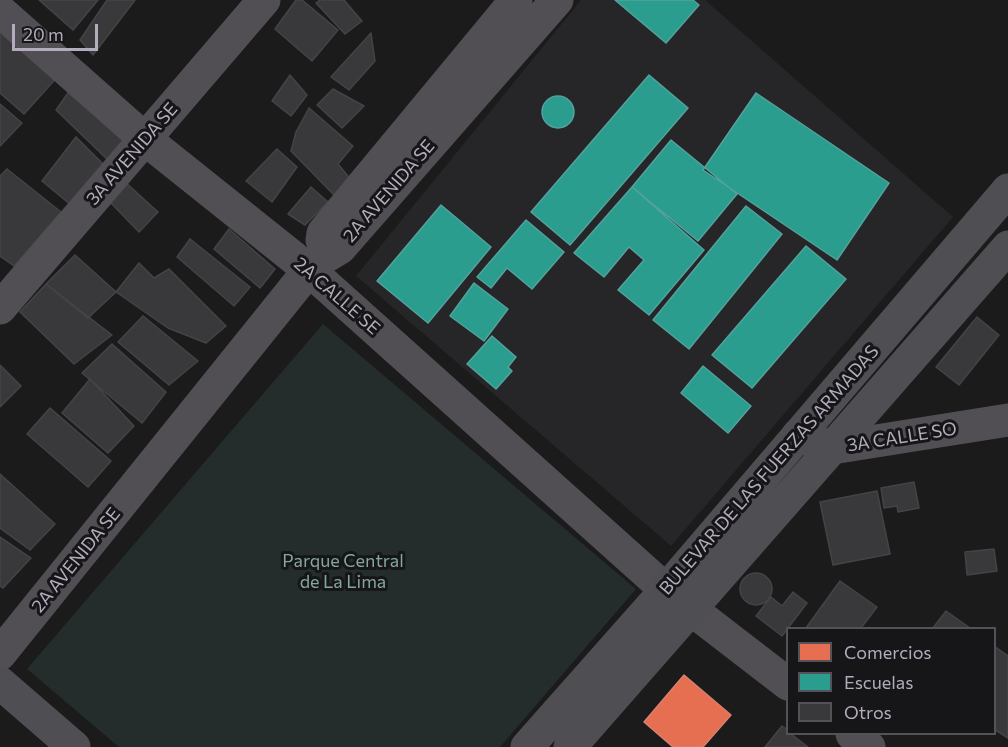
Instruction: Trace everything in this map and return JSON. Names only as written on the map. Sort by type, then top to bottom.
[{"type":"street","points":[[0,9],[6,0]]},
{"type":"street","name":"3A AVENIDA SE","points":[[0,308],[264,0]]},
{"type":"street","name":"2A AVENIDA SE","points":[[313,266],[323,233],[516,0]]},
{"type":"street","name":"2A AVENIDA SE","points":[[0,654],[313,266],[340,248],[557,0]]},
{"type":"street","name":"2A CALLE SE","points":[[0,9],[145,139],[313,266],[666,590],[786,682]]},
{"type":"street","name":"BULEVAR DE LAS FUERZAS ARMADAS","points":[[527,747],[666,590],[1008,190]]},
{"type":"street","name":"BULEVAR DE LAS FUERZAS ARMADAS","points":[[570,747],[1008,247]]},
{"type":"street","name":"3A CALLE SO","points":[[798,435],[832,448],[1008,420]]},
{"type":"street","points":[[0,683],[74,747]]},
{"type":"street","points":[[853,735],[869,747]]},
{"type":"shaded area","points":[[581,0],[705,0],[953,217],[671,546],[356,276]]},
{"type":"green space","name":"Parque Central de La Lima","points":[[323,324],[636,589],[500,747],[119,747],[27,669]]},
{"type":"building: Comercios","points":[[684,675],[731,715],[703,747],[673,747],[644,722]]},
{"type":"building: Escuelas","points":[[615,0],[693,0],[699,5],[666,43]]},
{"type":"building: Escuelas","points":[[649,75],[688,108],[570,245],[531,212]]},
{"type":"building: Escuelas","points":[[756,93],[889,183],[837,260],[703,170]]},
{"type":"building: Escuelas","points":[[558,96],[569,101],[574,112],[569,123],[558,128],[547,123],[542,112],[547,101]]},
{"type":"building: Escuelas","points":[[671,140],[737,194],[698,241],[632,187]]},
{"type":"building: Escuelas","points":[[632,187],[704,250],[649,315],[618,290],[644,260],[629,247],[604,277],[574,253]]},
{"type":"building: Escuelas","points":[[441,205],[491,247],[428,323],[377,281]]},
{"type":"building: Escuelas","points":[[746,206],[782,234],[689,349],[653,320]]},
{"type":"building: Escuelas","points":[[526,220],[564,252],[532,289],[507,268],[491,288],[477,277]]},
{"type":"building: Escuelas","points":[[806,246],[846,279],[752,388],[712,355]]},
{"type":"building: Escuelas","points":[[474,283],[508,309],[484,341],[450,316]]},
{"type":"building: Escuelas","points":[[492,336],[516,357],[508,367],[512,371],[496,389],[467,364]]},
{"type":"building: Escuelas","points":[[703,366],[751,406],[728,433],[681,393]]},
{"type":"building: Otros","points":[[39,0],[98,0],[73,30]]},
{"type":"building: Otros","points":[[107,0],[135,0],[93,55],[80,40]]},
{"type":"building: Otros","points":[[296,0],[302,0],[338,30],[312,61],[275,29]]},
{"type":"building: Otros","points":[[320,0],[344,0],[362,21],[345,34],[316,3]]},
{"type":"building: Otros","points":[[0,29],[60,74],[24,114],[0,93]]},
{"type":"building: Otros","points":[[371,33],[375,61],[349,90],[331,77]]},
{"type":"building: Otros","points":[[290,75],[307,95],[291,116],[272,101]]},
{"type":"building: Otros","points":[[73,86],[129,138],[109,161],[56,110]]},
{"type":"building: Otros","points":[[333,89],[364,106],[342,128],[317,105]]},
{"type":"building: Otros","points":[[0,104],[22,123],[0,146]]},
{"type":"building: Otros","points":[[309,108],[353,146],[338,164],[352,181],[334,195],[291,151],[296,132]]},
{"type":"building: Otros","points":[[76,137],[103,164],[71,205],[42,181]]},
{"type":"building: Otros","points":[[277,149],[297,167],[272,202],[246,181]]},
{"type":"building: Otros","points":[[7,169],[61,212],[14,266],[0,256],[0,176]]},
{"type":"building: Otros","points":[[124,181],[158,212],[139,232],[111,203]]},
{"type":"building: Otros","points":[[311,187],[328,202],[305,225],[288,214]]},
{"type":"building: Otros","points":[[229,229],[275,269],[260,288],[214,249]]},
{"type":"building: Otros","points":[[190,239],[250,287],[234,306],[177,257]]},
{"type":"building: Otros","points":[[75,255],[116,292],[88,318],[46,284]]},
{"type":"building: Otros","points":[[139,263],[154,278],[169,269],[226,326],[206,343],[168,328],[116,292]]},
{"type":"building: Otros","points":[[46,284],[112,335],[74,364],[20,312]]},
{"type":"building: Otros","points":[[143,316],[198,361],[169,385],[118,342]]},
{"type":"building: Otros","points":[[977,317],[999,335],[959,385],[936,367]]},
{"type":"building: Otros","points":[[112,344],[166,392],[142,423],[82,373]]},
{"type":"building: Otros","points":[[0,365],[21,386],[0,407]]},
{"type":"building: Otros","points":[[90,379],[134,426],[108,453],[62,413]]},
{"type":"building: Otros","points":[[50,408],[111,461],[88,487],[27,434]]},
{"type":"building: Otros","points":[[0,474],[55,524],[30,550],[0,528]]},
{"type":"building: Otros","points":[[914,482],[919,508],[898,512],[897,506],[884,508],[881,488]]},
{"type":"building: Otros","points":[[877,491],[890,554],[833,565],[820,502]]},
{"type":"building: Otros","points":[[0,537],[31,558],[3,588],[0,586]]},
{"type":"building: Otros","points":[[994,549],[997,571],[967,575],[965,552]]},
{"type":"building: Otros","points":[[756,573],[767,578],[772,589],[767,600],[756,605],[745,600],[740,589],[745,578]]},
{"type":"building: Otros","points":[[840,581],[877,607],[862,627],[807,627]]},
{"type":"building: Otros","points":[[793,592],[807,603],[789,627],[786,627],[782,636],[756,616],[771,597],[782,606]]},
{"type":"building: Otros","points":[[946,611],[969,627],[934,627]]},
{"type":"building: Otros","points":[[996,647],[1008,656],[1008,738],[996,730]]},
{"type":"building: Otros","points":[[782,726],[786,729],[786,735],[792,735],[808,747],[765,747]]}]
